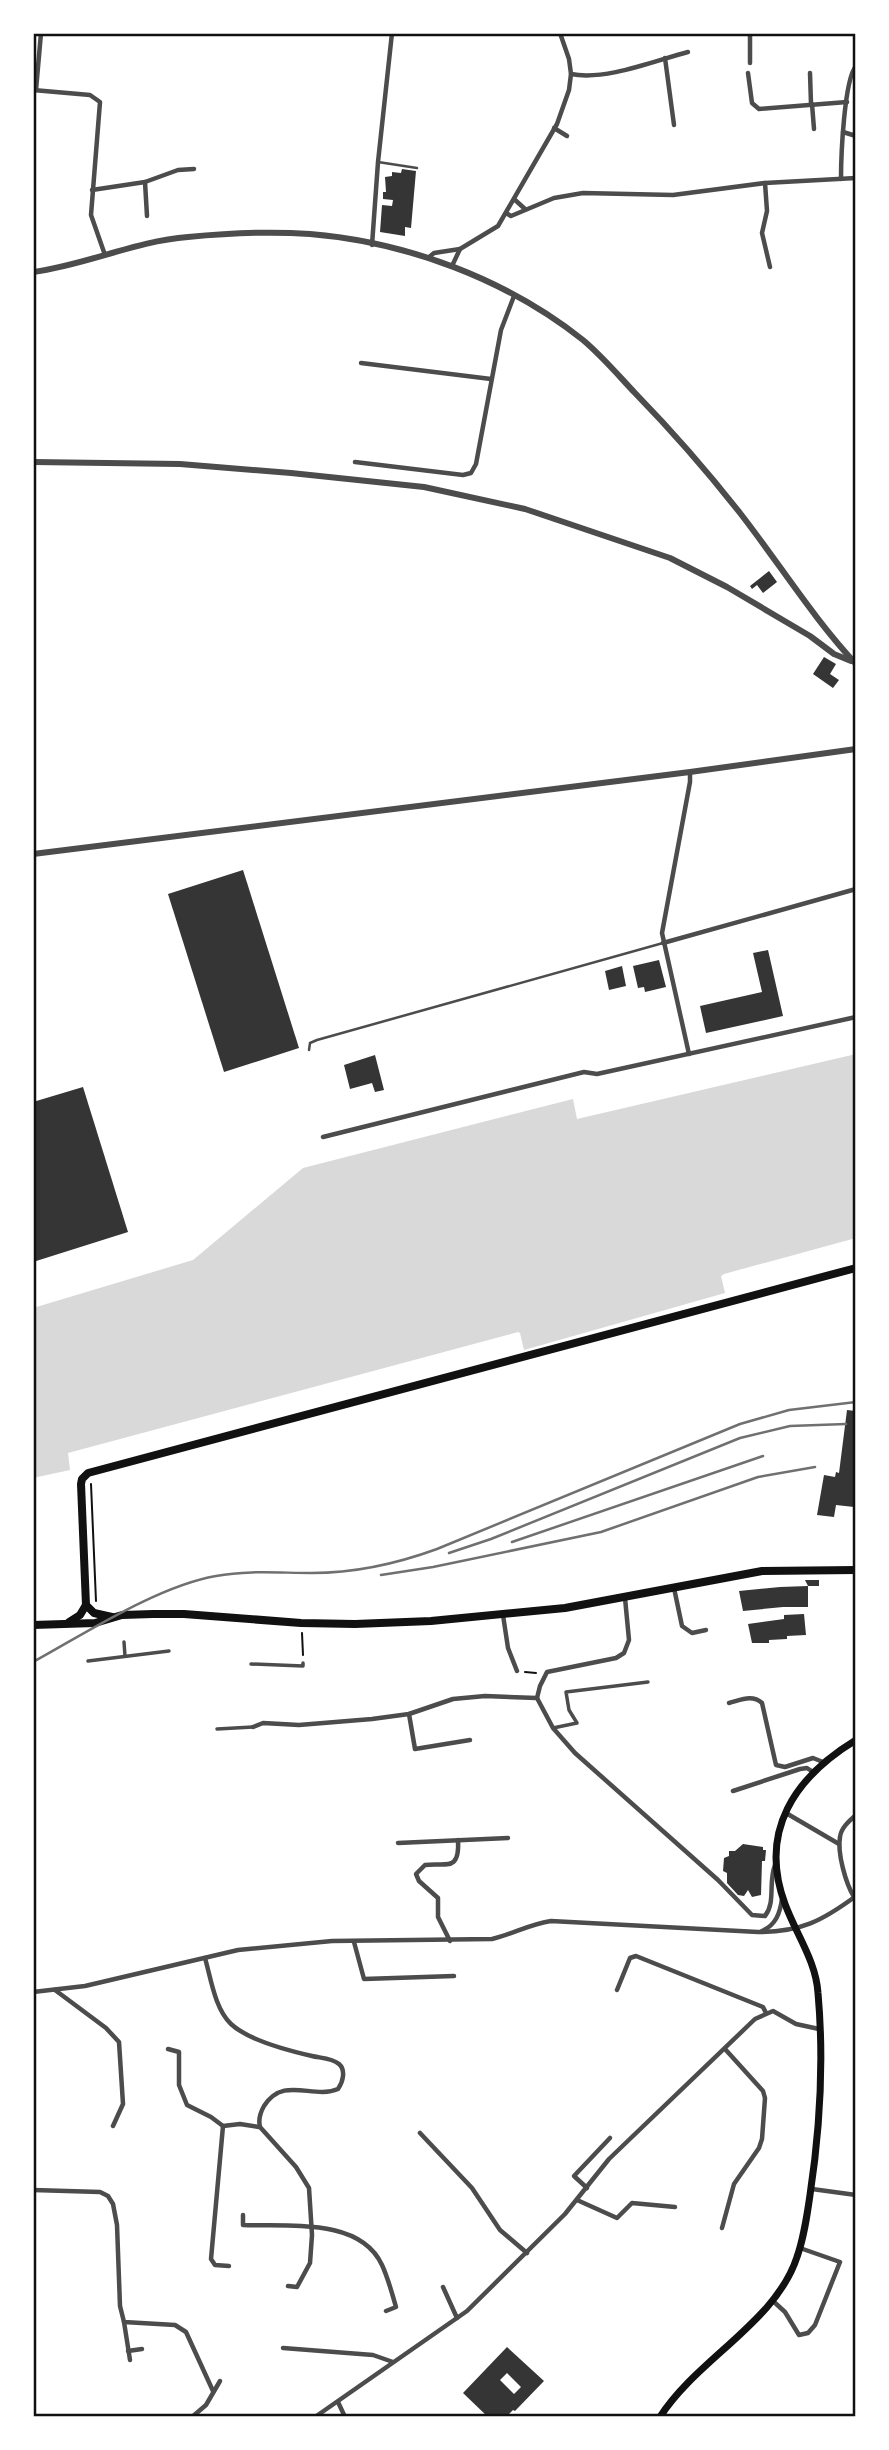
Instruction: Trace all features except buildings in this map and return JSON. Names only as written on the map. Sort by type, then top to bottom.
[{"type":"highway","points":[[69,1622],[79,1615],[86,1605],[82,1479],[856,1268]]},
{"type":"highway","points":[[33,1625],[95,1623],[122,1615],[184,1614],[301,1623],[431,1621],[544,1611],[762,1571],[856,1570]]},
{"type":"highway","points":[[86,1605],[94,1614],[112,1618]]},
{"type":"main road","points":[[660,2417],[677,2393],[773,2301],[790,2276],[800,2248],[811,2189],[819,2113],[817,1981],[782,1895],[776,1864],[777,1841],[785,1813],[813,1772],[856,1740]]},
{"type":"street","points":[[41,33],[35,90],[90,95],[98,99],[101,106],[92,190],[92,220],[105,255]]},
{"type":"street","points":[[372,245],[392,33]]},
{"type":"street","points":[[428,258],[434,253],[460,249],[495,229],[506,213],[554,128],[569,90],[569,59],[560,33]]},
{"type":"street","points":[[750,33],[750,62]]},
{"type":"street","points":[[571,74],[596,75],[688,52]]},
{"type":"street","points":[[664,58],[674,125]]},
{"type":"street","points":[[841,178],[848,78],[856,66]]},
{"type":"street","points":[[748,73],[752,103],[756,108],[847,102]]},
{"type":"street","points":[[810,73],[814,129]]},
{"type":"street","points":[[554,128],[567,136]]},
{"type":"street","points":[[843,132],[856,136]]},
{"type":"street","points":[[92,190],[145,182],[178,170],[194,169]]},
{"type":"street","points":[[506,213],[511,216],[557,197],[583,192],[682,195],[765,183],[856,178]]},
{"type":"street","points":[[145,182],[147,215]]},
{"type":"street","points":[[765,183],[767,211],[762,233],[769,267]]},
{"type":"street","points":[[514,199],[525,209]]},
{"type":"street","points":[[33,272],[162,240],[251,233],[313,234],[372,245],[452,266],[548,315],[586,342],[649,407],[728,498],[854,663]]},
{"type":"street","points":[[452,266],[460,249]]},
{"type":"street","points":[[355,462],[469,475],[476,464],[503,322],[514,296]]},
{"type":"street","points":[[360,363],[491,379]]},
{"type":"street","points":[[33,462],[180,464],[362,479],[462,494],[525,509],[633,543],[670,558],[854,663]]},
{"type":"street","points":[[810,636],[826,627]]},
{"type":"street","points":[[33,854],[856,749]]},
{"type":"street","points":[[689,1054],[663,943],[663,924],[690,772]]},
{"type":"street","points":[[663,943],[856,889]]},
{"type":"street","points":[[323,1137],[584,1072],[597,1074],[856,1017]]},
{"type":"street","points":[[674,1587],[682,1626],[692,1633],[706,1630]]},
{"type":"street","points":[[625,1597],[629,1640],[624,1653],[616,1658],[551,1670],[544,1674],[537,1698],[553,1728],[575,1753],[709,1871],[752,1915],[765,1916],[768,1912],[771,1904],[771,1874],[776,1864]]},
{"type":"street","points":[[502,1614],[508,1648],[517,1671]]},
{"type":"street","points":[[124,1642],[125,1656]]},
{"type":"street","points":[[88,1661],[169,1651]]},
{"type":"street","points":[[251,1664],[303,1665]]},
{"type":"street","points":[[553,1728],[578,1723],[569,1710],[566,1692],[648,1682]]},
{"type":"street","points":[[217,1729],[253,1727],[263,1723],[299,1725],[409,1714],[453,1699],[485,1696],[537,1698]]},
{"type":"street","points":[[729,1703],[748,1698],[755,1698],[762,1703],[776,1765],[785,1767],[813,1758],[823,1762]]},
{"type":"street","points":[[409,1714],[415,1749],[470,1740]]},
{"type":"street","points":[[733,1791],[800,1769],[807,1768],[813,1772]]},
{"type":"street","points":[[785,1813],[840,1845]]},
{"type":"street","points":[[33,1992],[85,1986],[238,1950],[299,1943],[492,1939],[551,1921],[758,1932],[796,1929],[832,1912],[855,1896],[845,1878],[840,1836],[856,1815]]},
{"type":"street","points":[[398,1843],[508,1838]]},
{"type":"street","points":[[450,1941],[438,1917],[438,1898],[417,1879],[416,1874],[425,1865],[451,1864],[458,1852],[458,1840]]},
{"type":"street","points":[[758,1932],[768,1928],[776,1919],[782,1895]]},
{"type":"street","points":[[354,1941],[364,1979],[454,1976]]},
{"type":"street","points":[[617,1990],[630,1958],[636,1956],[763,2007],[766,2013]]},
{"type":"street","points":[[205,1958],[221,2011],[239,2031],[294,2052],[331,2060],[342,2069],[341,2084],[334,2091],[295,2089],[275,2094],[260,2114],[260,2127],[307,2182],[310,2194],[310,2263],[297,2287],[288,2286]]},
{"type":"street","points":[[55,1990],[106,2028],[119,2042],[124,2104],[113,2126]]},
{"type":"street","points":[[315,2417],[457,2318],[498,2283],[577,2200],[609,2159],[743,2029],[766,2013],[778,2012],[796,2024],[819,2029]]},
{"type":"street","points":[[168,2049],[179,2052],[179,2085],[187,2105],[223,2126],[240,2124],[260,2127]]},
{"type":"street","points":[[722,2228],[734,2184],[759,2148],[762,2139],[765,2098],[763,2091],[725,2049]]},
{"type":"street","points":[[223,2126],[211,2259],[215,2265],[229,2266]]},
{"type":"street","points":[[419,2133],[472,2188],[499,2230],[527,2253]]},
{"type":"street","points":[[587,2188],[574,2176],[610,2138]]},
{"type":"street","points":[[811,2189],[856,2195]]},
{"type":"street","points":[[33,2190],[100,2192],[108,2196],[113,2204],[117,2225],[120,2306],[130,2360]]},
{"type":"street","points":[[577,2200],[617,2218],[632,2203],[675,2207]]},
{"type":"street","points":[[243,2215],[243,2225],[312,2227],[343,2232],[364,2242],[382,2263],[396,2307],[386,2311]]},
{"type":"street","points":[[773,2301],[785,2312],[799,2335],[808,2333],[815,2325],[840,2262],[800,2248]]},
{"type":"street","points":[[443,2287],[457,2318]]},
{"type":"street","points":[[124,2322],[175,2325],[186,2332],[213,2391]]},
{"type":"street","points":[[283,2348],[373,2355],[393,2362]]},
{"type":"street","points":[[128,2351],[142,2349]]},
{"type":"street","points":[[33,2357],[33,2365]]},
{"type":"street","points":[[192,2417],[206,2405],[220,2381]]},
{"type":"street","points":[[338,2402],[345,2417]]},
{"type":"lane","points":[[378,162],[417,168]]},
{"type":"lane","points":[[309,1050],[310,1043],[317,1040],[663,943]]},
{"type":"path","points":[[91,1476],[96,1602]]},
{"type":"path","points":[[301,1623],[303,1665]]},
{"type":"path","points":[[517,1671],[544,1674]]},
{"type":"shaded area","points":[[856,1054],[856,1238],[724,1274],[721,1276],[725,1293],[524,1350],[518,1332],[68,1453],[70,1470],[33,1478],[33,1308],[193,1260],[303,1168],[573,1099],[577,1119]]},
{"type":"railway","points":[[33,1662],[123,1612],[194,1581],[240,1573],[344,1571],[406,1559],[437,1549],[740,1424],[789,1410],[856,1402]]},
{"type":"railway","points":[[449,1553],[491,1539],[740,1438],[790,1426],[846,1424]]},
{"type":"railway","points":[[512,1542],[763,1456]]},
{"type":"railway","points":[[381,1575],[433,1567],[601,1532],[758,1477],[815,1467]]}]
